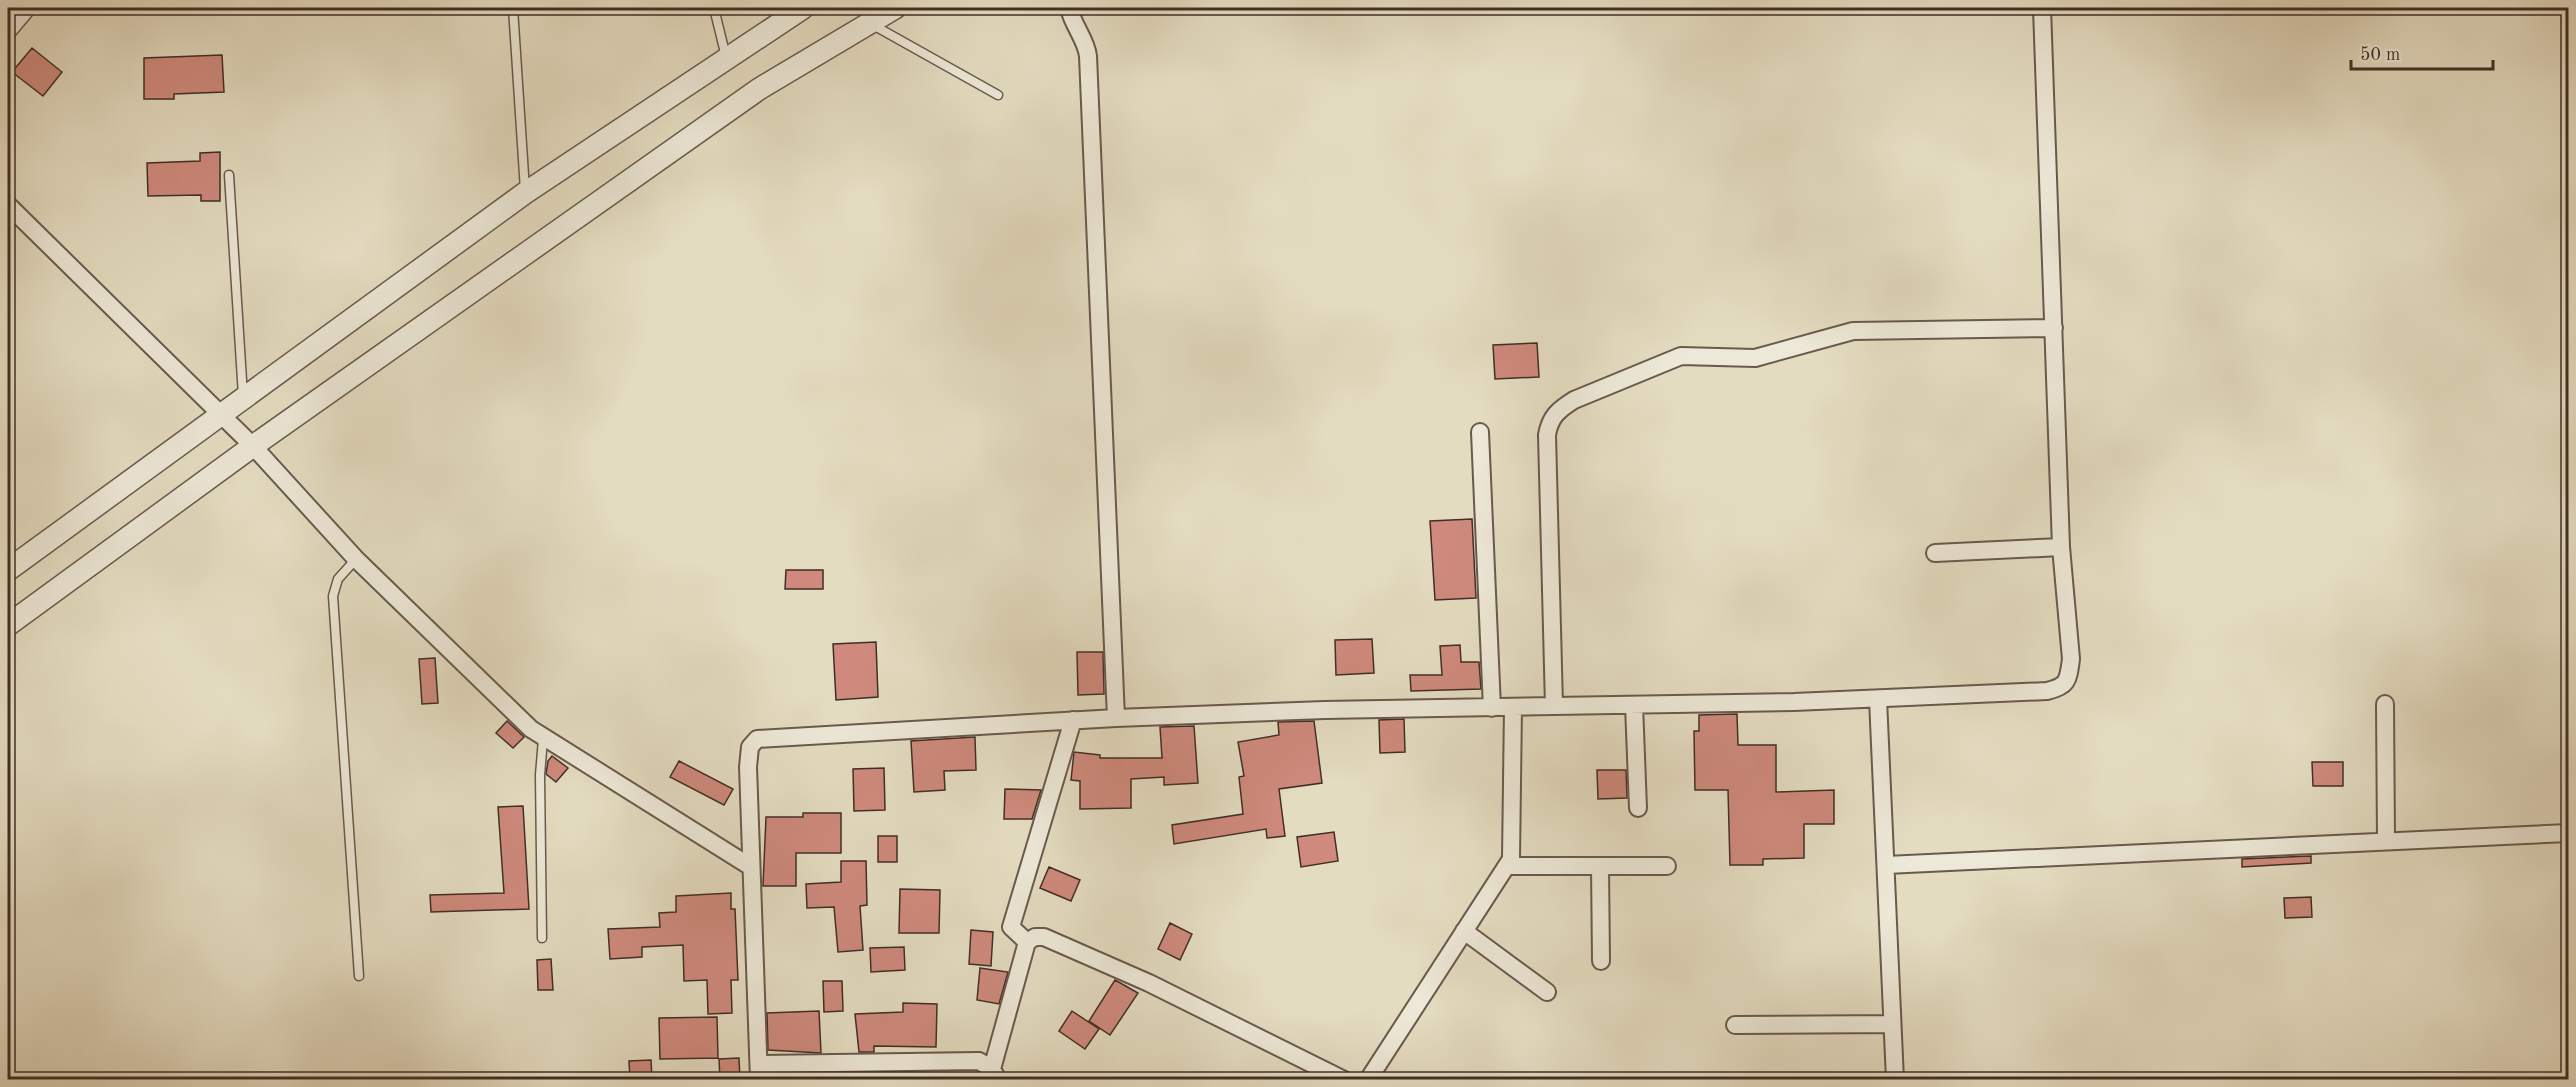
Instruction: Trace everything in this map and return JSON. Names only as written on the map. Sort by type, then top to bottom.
[{"type":"street","points":[[8,27],[24,8]]},
{"type":"street","points":[[8,570],[525,193],[726,57],[803,8]]},
{"type":"street","points":[[8,625],[253,446],[759,89],[895,8]]},
{"type":"street","points":[[1070,8],[1074,23],[1086,45],[1088,56],[1116,718]]},
{"type":"street","points":[[1344,1080],[1149,983],[1054,941],[1035,937],[1027,942],[995,1074],[979,1061],[934,1060],[759,1072],[748,767],[750,747],[757,739],[1116,718],[1878,699],[2047,691],[2061,687],[2069,678],[2071,659],[2061,547],[2042,8]]},
{"type":"street","points":[[8,205],[253,446],[356,559],[510,711],[543,739],[751,867]]},
{"type":"street","points":[[1554,706],[1547,435],[1549,422],[1558,410],[1574,400],[1682,356],[1755,358],[1853,331],[2054,328]]},
{"type":"street","points":[[1480,432],[1492,708]]},
{"type":"street","points":[[1935,553],[2061,547]]},
{"type":"street","points":[[1878,699],[1895,1080]]},
{"type":"street","points":[[2385,704],[2386,839]]},
{"type":"street","points":[[1634,705],[1638,808]]},
{"type":"street","points":[[1368,1080],[1511,859],[1513,707]]},
{"type":"street","points":[[1027,942],[1011,927],[1073,720]]},
{"type":"street","points":[[1886,865],[2386,839],[2568,833]]},
{"type":"street","points":[[1508,866],[1667,866]]},
{"type":"street","points":[[1600,866],[1601,961]]},
{"type":"street","points":[[1464,931],[1547,992]]},
{"type":"street","points":[[1735,1025],[1892,1024]]},
{"type":"lane","points":[[513,8],[525,193]]},
{"type":"lane","points":[[714,8],[726,57]]},
{"type":"lane","points":[[870,23],[998,95]]},
{"type":"lane","points":[[229,175],[243,397]]},
{"type":"lane","points":[[356,559],[339,579],[333,596],[359,976]]},
{"type":"lane","points":[[542,938],[540,775],[543,739]]},
{"type":"building","points":[[32,48],[62,72],[43,96],[12,72]]},
{"type":"building","points":[[222,55],[224,92],[174,94],[174,99],[144,99],[144,58]]},
{"type":"building","points":[[220,152],[220,201],[201,201],[201,195],[148,196],[147,163],[200,161],[200,153]]},
{"type":"building","points":[[1537,343],[1539,377],[1495,379],[1493,345]]},
{"type":"building","points":[[1472,519],[1476,598],[1435,600],[1430,521]]},
{"type":"building","points":[[786,570],[823,570],[823,589],[785,589]]},
{"type":"building","points":[[1372,639],[1374,673],[1336,675],[1335,640]]},
{"type":"building","points":[[876,642],[878,697],[836,700],[833,644]]},
{"type":"building","points":[[1460,645],[1461,662],[1479,662],[1481,689],[1411,691],[1410,675],[1442,675],[1440,646]]},
{"type":"building","points":[[1077,652],[1103,652],[1104,694],[1078,695]]},
{"type":"building","points":[[435,658],[438,703],[422,704],[419,659]]},
{"type":"building","points":[[1737,714],[1738,745],[1776,745],[1776,792],[1834,790],[1834,824],[1804,824],[1804,858],[1763,859],[1763,865],[1730,865],[1728,790],[1695,790],[1694,731],[1699,731],[1699,715]]},
{"type":"building","points":[[1404,719],[1405,752],[1380,753],[1379,720]]},
{"type":"building","points":[[507,721],[524,737],[513,748],[496,733]]},
{"type":"building","points":[[1314,721],[1322,783],[1279,789],[1285,836],[1267,838],[1266,829],[1174,844],[1172,825],[1243,814],[1239,777],[1244,776],[1238,742],[1279,735],[1278,722]]},
{"type":"building","points":[[1194,726],[1198,783],[1164,785],[1164,777],[1131,779],[1131,808],[1080,809],[1080,781],[1071,780],[1074,752],[1100,755],[1100,758],[1162,758],[1160,727]]},
{"type":"building","points":[[975,737],[976,770],[944,771],[945,790],[914,792],[911,741]]},
{"type":"building","points":[[552,756],[568,768],[556,782],[546,774],[548,761]]},
{"type":"building","points":[[679,761],[733,789],[724,805],[670,777]]},
{"type":"building","points":[[2312,762],[2343,762],[2343,786],[2313,786]]},
{"type":"building","points":[[884,768],[885,810],[854,811],[853,769]]},
{"type":"building","points":[[1597,770],[1626,770],[1627,798],[1598,799]]},
{"type":"building","points":[[1005,789],[1041,790],[1032,819],[1004,819]]},
{"type":"building","points":[[523,806],[529,909],[431,912],[430,895],[504,893],[498,807]]},
{"type":"building","points":[[803,813],[841,813],[841,853],[796,853],[796,886],[763,886],[766,817],[803,817]]},
{"type":"building","points":[[1334,832],[1338,861],[1301,867],[1297,837]]},
{"type":"building","points":[[878,836],[897,836],[897,862],[878,862]]},
{"type":"building","points":[[2311,856],[2311,863],[2242,867],[2242,859]]},
{"type":"building","points":[[841,861],[866,861],[867,905],[860,906],[863,950],[838,952],[834,907],[807,908],[806,884],[841,882]]},
{"type":"building","points":[[1049,867],[1080,880],[1071,901],[1040,888]]},
{"type":"building","points":[[900,889],[940,890],[939,933],[899,933]]},
{"type":"building","points":[[731,893],[731,909],[735,909],[738,980],[731,980],[732,1013],[708,1014],[707,980],[684,981],[683,945],[642,947],[642,957],[610,959],[608,929],[660,927],[659,913],[676,912],[676,896]]},
{"type":"building","points":[[2311,897],[2312,917],[2285,918],[2284,898]]},
{"type":"building","points":[[1170,923],[1192,934],[1180,960],[1158,949]]},
{"type":"building","points":[[971,930],[993,932],[991,966],[969,964]]},
{"type":"building","points":[[904,947],[905,970],[871,972],[870,948]]},
{"type":"building","points":[[551,959],[553,990],[538,990],[537,960]]},
{"type":"building","points":[[980,968],[1008,972],[999,1004],[977,1000]]},
{"type":"building","points":[[1115,980],[1138,993],[1110,1035],[1089,1021]]},
{"type":"building","points":[[823,981],[842,981],[843,1011],[824,1012]]},
{"type":"building","points":[[903,1003],[937,1004],[936,1047],[874,1046],[874,1052],[859,1052],[855,1014],[903,1012]]},
{"type":"building","points":[[819,1011],[821,1053],[768,1050],[767,1013]]},
{"type":"building","points":[[1072,1011],[1099,1029],[1085,1049],[1059,1031]]},
{"type":"building","points":[[717,1017],[718,1058],[660,1059],[659,1018]]},
{"type":"building","points":[[739,1058],[740,1080],[720,1080],[719,1059]]},
{"type":"building","points":[[651,1060],[652,1080],[630,1080],[629,1061]]},
{"type":"building","points":[[791,1074],[822,1074],[822,1080],[791,1080]]}]
